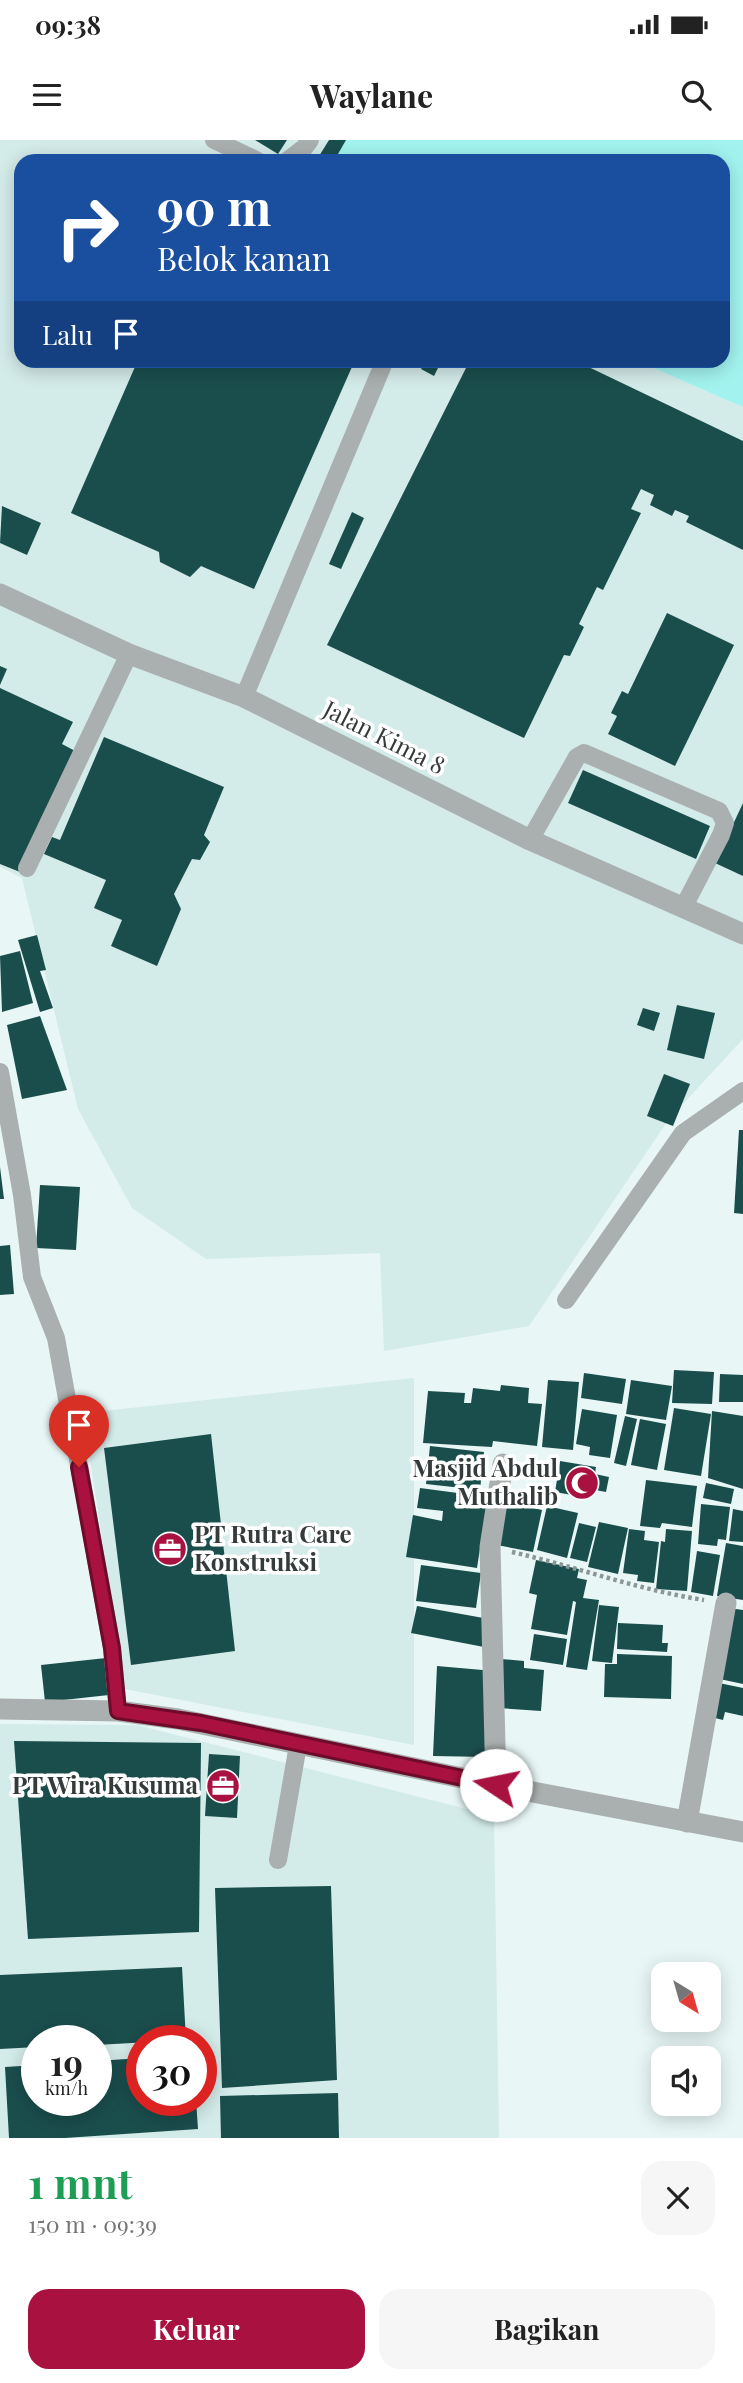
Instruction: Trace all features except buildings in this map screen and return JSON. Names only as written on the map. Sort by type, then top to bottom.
[{"type":"street","name":"Jalan Kima 8","points":[[0,594],[129,654],[244,697],[530,840],[743,934]]},
{"type":"street","points":[[496,1785],[490,1547],[503,1464]]},
{"type":"street","points":[[687,1822],[726,1603]]},
{"type":"street","points":[[0,1709],[118,1711],[201,1723],[496,1785],[743,1832]]},
{"type":"lane","points":[[214,140],[243,154]]},
{"type":"lane","points":[[295,154],[310,140]]},
{"type":"lane","points":[[244,697],[382,368]]},
{"type":"lane","points":[[27,868],[129,654]]},
{"type":"lane","points":[[530,840],[577,757],[584,753],[695,800],[719,811],[725,823],[683,908]]},
{"type":"lane","points":[[0,1072],[22,1195],[32,1278],[57,1338],[112,1648],[118,1711]]},
{"type":"lane","points":[[566,1300],[683,1133],[743,1091]]},
{"type":"lane","points":[[278,1860],[298,1745]]},
{"type":"path","points":[[490,1547],[578,1567],[663,1593],[726,1603]]},
{"type":"shaded area","points":[[0,140],[339,140],[331,154],[14,154],[14,368],[653,368],[743,407],[743,1039],[669,1119],[529,1326],[384,1351],[380,1253],[206,1259],[132,1208],[78,1109],[22,878],[0,867]]},
{"type":"shaded area","points":[[339,140],[743,140],[743,407],[653,368],[730,368],[730,154],[331,154]]},
{"type":"shaded area","points":[[414,1378],[414,1745],[125,1689],[83,1413]]},
{"type":"shaded area","points":[[0,1724],[137,1725],[494,1816],[499,2138],[0,2138]]},
{"type":"place","name":"Masjid Abdul Muthalib","points":[[582,1483]]},
{"type":"place","name":"PT Rutra Care Konstruksi","points":[[170,1549]]},
{"type":"place","name":"PT Wira Kusuma","points":[[223,1786]]},
{"type":"route","points":[[79,1467],[112,1648],[118,1711],[201,1723],[496,1785]]}]
